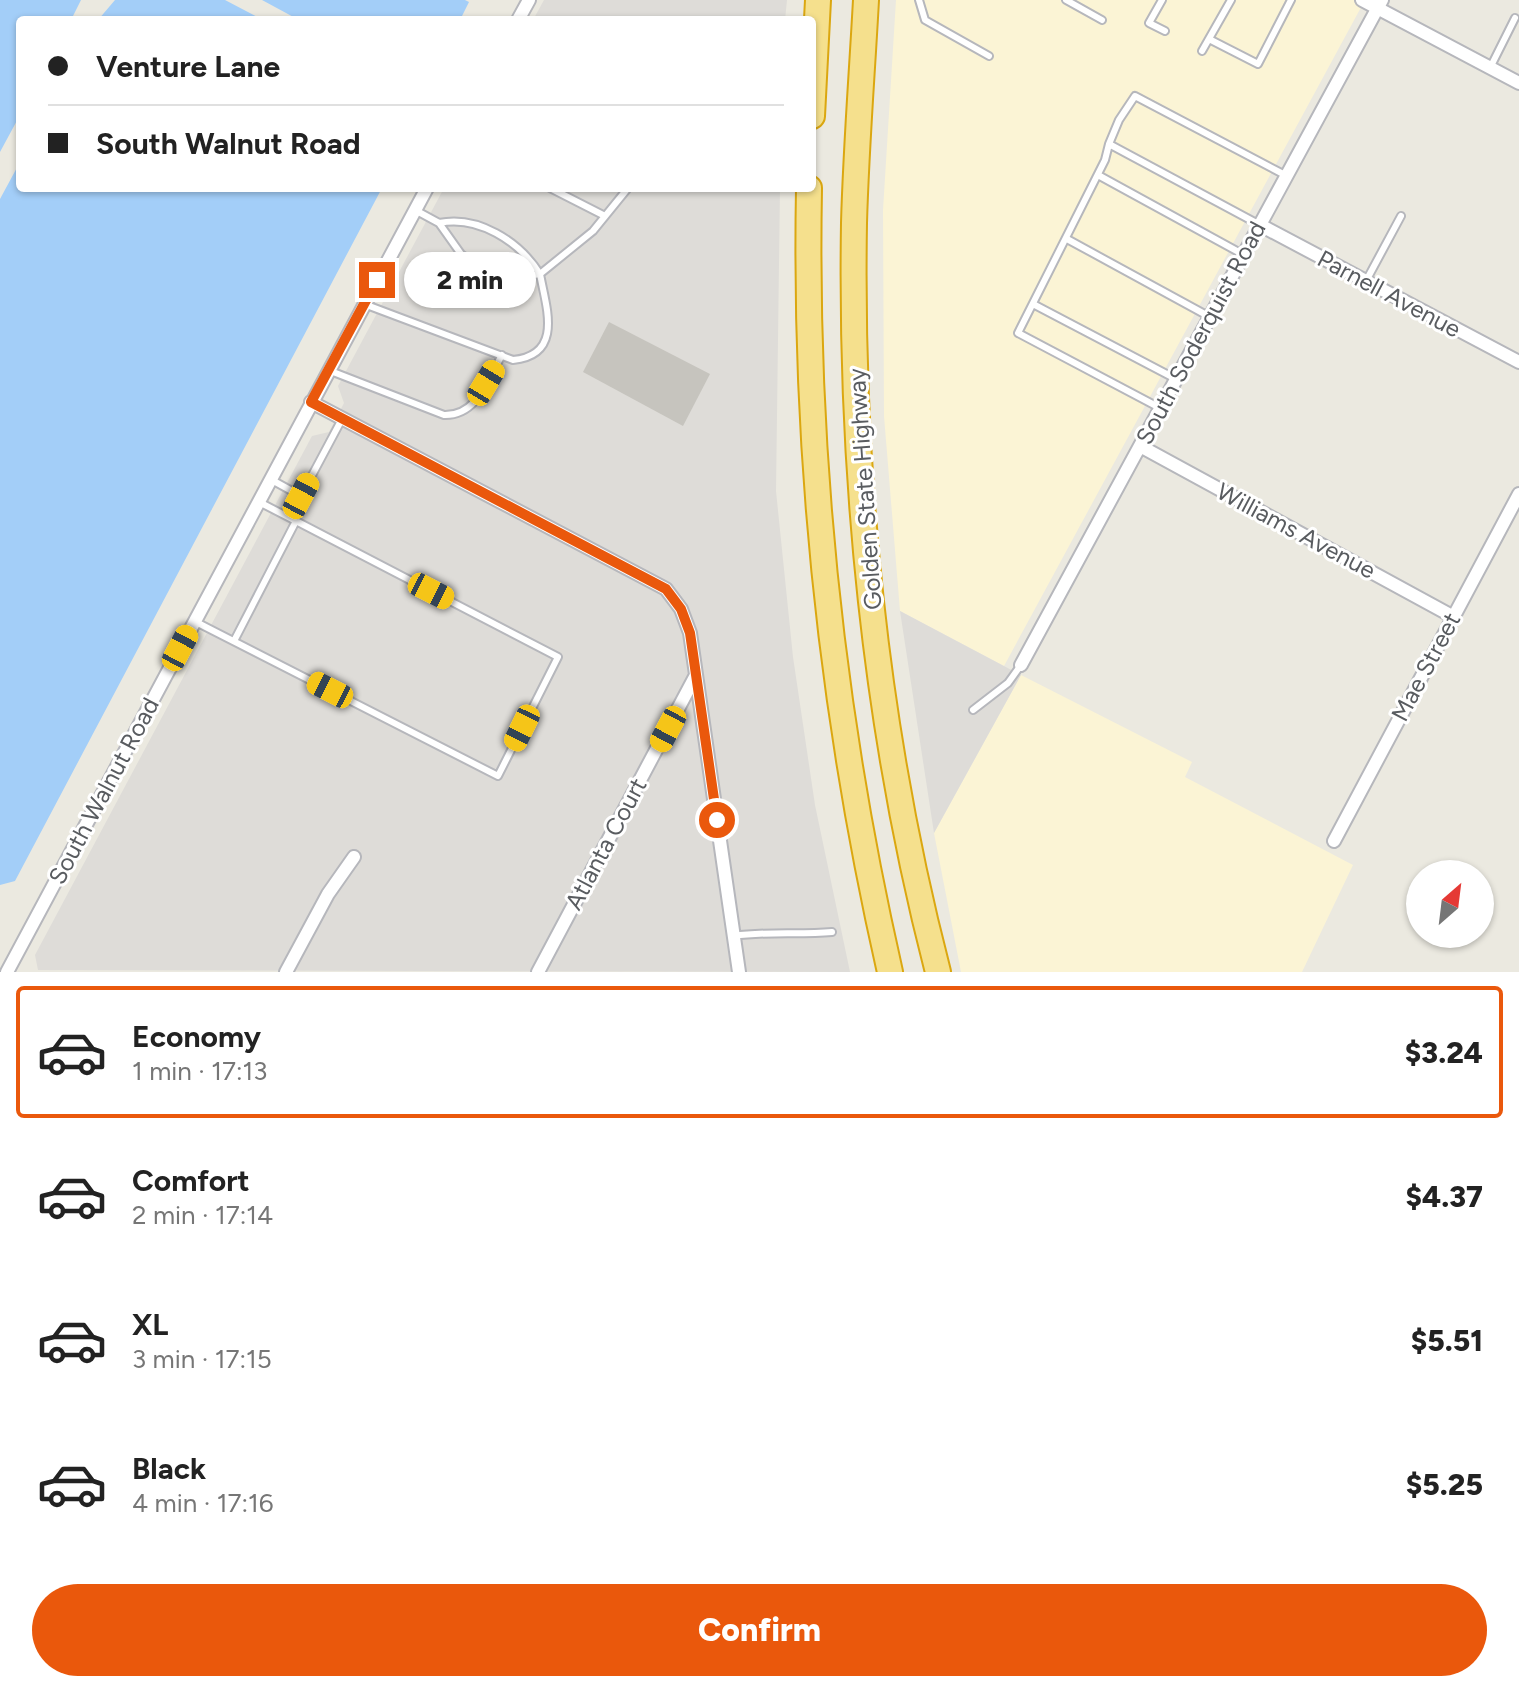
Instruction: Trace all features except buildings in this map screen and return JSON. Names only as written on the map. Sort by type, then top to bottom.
[{"type":"highway","points":[[816,39],[818,0]]},
{"type":"highway","name":"Golden State Highway","points":[[866,0],[854,252],[857,410],[864,524],[888,723],[912,869],[938,972]]},
{"type":"highway","name":"Golden State Highway","points":[[809,192],[809,379],[823,583],[843,736],[890,972]]},
{"type":"street","points":[[1362,0],[1380,4],[1519,82]]},
{"type":"street","name":"South Soderquist Road","points":[[1021,665],[1380,4]]},
{"type":"street","name":"South Walnut Road","points":[[7,972],[425,192]]},
{"type":"street","name":"Parnell Avenue","points":[[1260,225],[1519,362]]},
{"type":"street","points":[[311,402],[666,589],[681,609],[690,633],[739,972]]},
{"type":"street","name":"Williams Avenue","points":[[1140,446],[1452,616]]},
{"type":"street","name":"Mae Street","points":[[1334,841],[1519,494]]},
{"type":"street","name":"Atlanta Court","points":[[538,972],[696,675]]},
{"type":"street","points":[[286,972],[328,894],[354,857]]},
{"type":"lane","points":[[919,0],[922,15],[933,27],[989,56]]},
{"type":"lane","points":[[1066,0],[1102,20]]},
{"type":"lane","points":[[1084,10],[1089,0]]},
{"type":"lane","points":[[1162,0],[1149,23],[1165,31]]},
{"type":"lane","points":[[1202,51],[1231,0]]},
{"type":"lane","points":[[1209,39],[1258,64],[1291,0]]},
{"type":"lane","points":[[1490,68],[1515,18]]},
{"type":"lane","points":[[1160,408],[1018,333],[1098,175],[1119,120],[1135,96],[1287,176]]},
{"type":"lane","points":[[1109,144],[1260,225]]},
{"type":"lane","points":[[1098,175],[1244,255]]},
{"type":"lane","points":[[558,192],[605,216]]},
{"type":"lane","points":[[415,210],[439,223],[461,254],[507,279],[540,274],[593,231],[625,192]]},
{"type":"lane","points":[[1366,281],[1401,216]]},
{"type":"lane","points":[[364,304],[513,360],[527,358],[546,341],[550,328],[540,274],[517,246],[490,231],[458,219],[439,223]]},
{"type":"lane","points":[[1067,239],[1210,317]]},
{"type":"lane","points":[[1033,304],[1176,379]]},
{"type":"lane","points":[[328,370],[444,415],[460,416],[470,410],[502,355]]},
{"type":"lane","points":[[270,479],[301,496],[342,419]]},
{"type":"lane","points":[[194,621],[498,776],[558,657],[258,502]]},
{"type":"lane","points":[[234,641],[296,521]]},
{"type":"lane","points":[[973,710],[1008,683],[1021,665]]},
{"type":"lane","points":[[734,936],[763,931],[791,935],[832,932]]},
{"type":"shaded area","points":[[544,0],[787,0],[785,16],[535,16]]},
{"type":"shaded area","points":[[896,0],[1365,0],[1004,666],[900,611],[884,416],[883,210]]},
{"type":"shaded area","points":[[442,192],[780,192],[776,491],[793,657],[815,805],[850,972],[38,970],[35,955],[312,436],[329,432],[344,403],[338,386]]},
{"type":"shaded area","points":[[900,611],[1021,675],[934,833]]},
{"type":"shaded area","points":[[1021,675],[1192,762],[1185,777],[1353,865],[1302,972],[961,972],[934,833]]},
{"type":"water","points":[[0,0],[81,0],[73,16],[16,16],[16,122],[0,152]]},
{"type":"water","points":[[115,0],[225,0],[255,16],[101,16]]},
{"type":"water","points":[[262,0],[469,2],[462,16],[292,16]]},
{"type":"water","points":[[16,169],[16,192],[380,192],[15,881],[0,885],[0,199]]},
{"type":"route","points":[[377,280],[311,402],[666,589],[681,609],[690,633],[717,820]]}]
